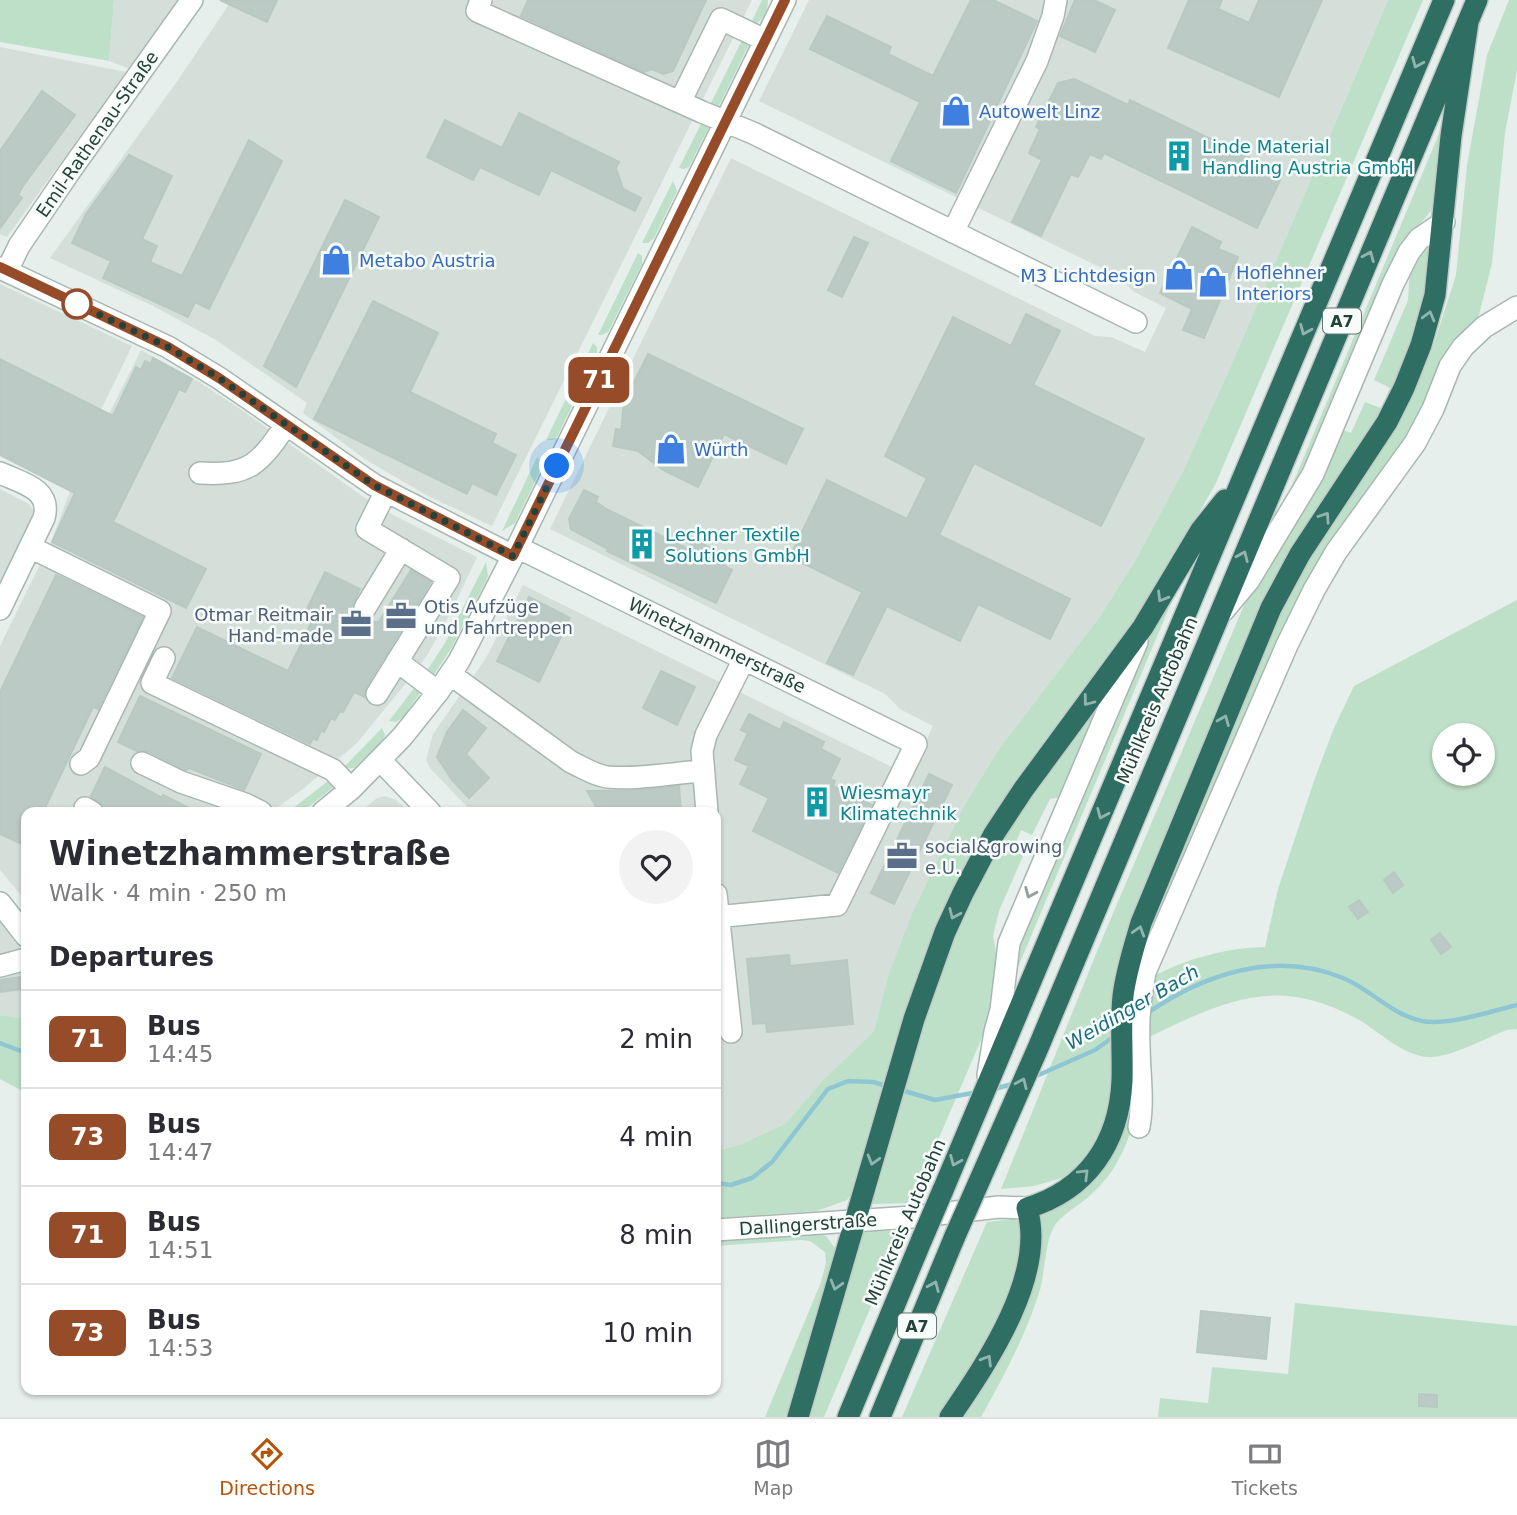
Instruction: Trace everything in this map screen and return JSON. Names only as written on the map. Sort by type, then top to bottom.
[{"type":"highway","name":"Mühlkreis Autobahn","points":[[848,1417],[991,1071],[1444,0]]},
{"type":"highway","name":"Mühlkreis Autobahn","points":[[880,1417],[955,1236],[1038,1048],[1477,0]]},
{"type":"highway","points":[[950,1417],[1007,1325],[1022,1288],[1030,1229],[1027,1209],[1055,1198],[1079,1180],[1100,1158],[1114,1129],[1120,1105],[1122,1062],[1132,996],[1128,968],[1141,923],[1271,608],[1300,554],[1387,422],[1422,345],[1434,295],[1444,222],[1451,136],[1468,22]]},
{"type":"highway","points":[[798,1417],[898,1073],[926,982],[945,932],[994,834],[1023,790],[1143,627],[1201,530],[1242,480]]},
{"type":"street","name":"Emil-Rathenau-Straße","points":[[3,269],[192,0]]},
{"type":"street","points":[[481,0],[477,11],[753,133],[1136,322]]},
{"type":"street","points":[[329,807],[380,760],[444,683],[477,628],[785,0]]},
{"type":"street","points":[[953,232],[1037,61],[1056,0]]},
{"type":"street","points":[[680,103],[721,19],[765,40]]},
{"type":"street","points":[[1216,619],[1249,580],[1313,474],[1409,252],[1419,239],[1444,222]]},
{"type":"street","name":"Winetzhammerstraße","points":[[3,269],[168,347],[219,378],[337,461],[386,491],[744,659],[916,744],[837,905],[721,917]]},
{"type":"street","points":[[1139,1127],[1142,1088],[1132,996],[1145,972],[1287,645],[1336,552],[1415,443],[1433,409],[1450,366],[1484,327],[1517,307]]},
{"type":"street","points":[[200,473],[224,474],[248,468],[262,457],[286,425]]},
{"type":"street","points":[[0,473],[38,492],[45,498],[47,507],[0,609]]},
{"type":"street","points":[[377,694],[449,578],[367,528],[386,491]]},
{"type":"street","points":[[30,547],[160,611],[89,758],[81,764]]},
{"type":"street","points":[[365,608],[401,549]]},
{"type":"street","points":[[991,1071],[1009,943],[1143,627]]},
{"type":"street","points":[[164,658],[152,683],[333,770],[351,789]]},
{"type":"street","points":[[706,807],[702,771],[702,751],[706,735],[744,659]]},
{"type":"street","points":[[397,662],[444,683],[570,762],[589,771],[606,776],[702,771]]},
{"type":"street","points":[[380,760],[425,807]]},
{"type":"street","points":[[142,763],[181,782],[248,807]]},
{"type":"street","points":[[0,903],[21,930]]},
{"type":"street","points":[[721,950],[731,1031]]},
{"type":"street","name":"Dallingerstraße","points":[[721,1230],[912,1217],[999,1207],[1027,1209]]},
{"type":"shaded area","points":[[114,0],[181,0],[131,69],[109,61]]},
{"type":"shaded area","points":[[232,0],[752,0],[492,526],[428,496],[366,460],[303,413],[307,403],[216,340],[153,306],[50,258]]},
{"type":"shaded area","points":[[809,0],[1388,0],[1184,469],[1135,561],[1101,615],[999,749],[965,804],[888,976],[874,1031],[821,1082],[786,1123],[742,1144],[721,1150],[721,807],[467,807],[430,768],[426,760],[433,734],[486,658],[523,585],[908,775],[924,745],[933,726],[900,709],[885,694],[550,529],[731,158],[1095,336],[1111,337],[1145,352],[1166,308],[1134,292],[1118,276],[759,101]]},
{"type":"shaded area","points":[[0,47],[126,72],[7,237],[0,234]]},
{"type":"shaded area","points":[[0,284],[132,346],[63,488],[0,456]]},
{"type":"shaded area","points":[[141,350],[239,408],[365,498],[477,557],[428,654],[410,678],[357,743],[303,789],[278,807],[21,807],[21,895],[0,870],[0,646],[51,542],[69,494]]},
{"type":"shaded area","points":[[0,489],[29,504],[34,511],[0,591]]},
{"type":"shaded area","points":[[385,796],[404,807],[366,807],[377,798]]},
{"type":"shaded area","points":[[0,923],[21,950],[21,1018],[0,1015]]},
{"type":"green space","points":[[0,0],[114,0],[109,61],[0,42]]},
{"type":"green space","points":[[762,0],[768,0],[767,9],[761,20],[750,25]]},
{"type":"green space","points":[[1388,0],[1423,0],[1215,485],[1150,598],[943,912],[902,1021],[854,1190],[847,1200],[817,1211],[721,1218],[721,1150],[742,1144],[786,1123],[821,1082],[874,1031],[888,976],[913,912],[965,804],[999,749],[1101,615],[1135,561],[1184,469]]},
{"type":"green space","points":[[1509,0],[1517,0],[1517,70],[1505,133],[1492,263],[1476,327],[1419,425],[1336,544],[1151,942],[1135,1117],[1123,1152],[1104,1182],[1064,1215],[1054,1227],[1040,1290],[1028,1323],[981,1417],[957,1417],[1039,1217],[1103,1166],[1137,957],[1291,587],[1407,403],[1431,353],[1456,275],[1467,165],[1487,55]]},
{"type":"green space","points":[[744,36],[749,44],[718,108],[708,109]]},
{"type":"green space","points":[[1446,117],[1437,203],[1410,237],[1334,414],[1272,533]]},
{"type":"green space","points":[[703,120],[708,129],[689,167],[679,168]]},
{"type":"green space","points":[[673,181],[677,191],[654,238],[648,243],[642,243]]},
{"type":"green space","points":[[1435,241],[1422,319],[1389,405],[1313,519],[1127,939],[1114,1079],[1106,1130],[1083,1165],[1065,1177],[1034,1186],[1001,1189],[1100,944],[1245,603],[1339,428],[1351,433],[1365,402],[1381,408],[1390,388],[1374,380],[1408,300],[1410,266],[1418,249]]},
{"type":"green space","points":[[638,253],[642,256],[642,264],[608,332],[598,335]]},
{"type":"green space","points":[[593,343],[597,347],[597,354],[557,437],[546,440]]},
{"type":"green space","points":[[537,457],[542,467],[515,523],[502,531]]},
{"type":"green space","points":[[486,562],[488,576],[452,647],[433,676],[424,675],[445,643]]},
{"type":"green space","points":[[1177,589],[1011,984],[1019,935],[1152,629]]},
{"type":"green space","points":[[1517,600],[1517,1029],[1507,1030],[1445,1055],[1426,1057],[1400,1047],[1361,1021],[1331,1006],[1302,998],[1276,996],[1226,1004],[1145,1039],[1149,979],[1205,956],[1265,947],[1278,889],[1334,728],[1354,686]]},
{"type":"green space","points":[[1121,670],[1066,796],[1050,799],[1032,835],[1021,830],[1013,850],[1023,856],[999,911],[993,936],[997,957],[993,1012],[911,1203],[869,1204],[885,1143],[951,935],[1006,827]]},
{"type":"green space","points":[[418,683],[421,692],[403,717],[396,722],[389,721]]},
{"type":"green space","points":[[382,728],[385,735],[382,742],[354,768],[342,769]]},
{"type":"green space","points":[[332,778],[334,785],[331,789],[308,807],[294,807]]},
{"type":"green space","points":[[0,1015],[21,1018],[21,1090],[0,1079]]},
{"type":"green space","points":[[1013,1219],[1019,1221],[1023,1244],[1006,1312],[940,1417],[902,1417],[987,1222]]},
{"type":"green space","points":[[864,1231],[903,1231],[824,1417],[806,1417],[858,1238]]},
{"type":"green space","points":[[817,1233],[826,1236],[837,1251],[789,1417],[765,1417],[821,1282],[826,1263],[825,1252],[810,1241],[721,1246],[721,1240]]},
{"type":"green space","points":[[1295,1303],[1517,1326],[1517,1417],[1158,1417],[1160,1398],[1208,1403],[1212,1367],[1288,1374]]},
{"type":"building","points":[[220,0],[277,0],[267,22]]},
{"type":"building","points":[[528,0],[706,0],[673,71],[663,74],[652,69],[644,72],[521,16]]},
{"type":"building","points":[[971,0],[993,0],[1037,21],[956,193],[891,161],[920,102],[810,49],[827,16],[891,47],[888,54],[933,76]]},
{"type":"building","points":[[1075,0],[1094,0],[1115,10],[1095,52],[1060,36]]},
{"type":"building","points":[[1189,0],[1222,0],[1218,9],[1249,23],[1259,0],[1322,0],[1279,97],[1168,48]]},
{"type":"building","name":"Linde Material Handling Austria GmbH","points":[[1074,79],[1128,105],[1130,100],[1283,174],[1257,228],[1104,153],[1101,159],[1090,154],[1078,177],[1071,174],[1041,236],[1012,222],[1042,160],[1029,153],[1040,129],[1036,127],[1058,83]]},
{"type":"building","points":[[42,91],[75,115],[23,186],[18,195],[22,198],[0,228],[0,151]]},
{"type":"building","points":[[519,113],[619,162],[616,168],[623,189],[641,198],[635,211],[551,170],[539,195],[480,167],[473,180],[427,157],[445,120],[502,148]]},
{"type":"building","points":[[249,140],[282,161],[209,309],[195,302],[188,317],[103,278],[111,261],[72,243],[86,214],[129,155],[172,176],[142,239],[157,246],[150,262],[182,276]]},
{"type":"building","points":[[345,200],[379,217],[296,387],[264,366]]},
{"type":"building","points":[[1192,227],[1221,242],[1218,249],[1238,257],[1204,338],[1183,330],[1192,309],[1160,293]]},
{"type":"building","points":[[854,237],[868,243],[842,297],[828,290]]},
{"type":"building","points":[[373,301],[438,333],[410,392],[496,434],[492,443],[516,455],[496,495],[472,483],[467,494],[314,419]]},
{"type":"building","points":[[1026,314],[1060,331],[1033,385],[1144,439],[1101,526],[974,463],[939,535],[1070,599],[1050,639],[978,604],[960,641],[887,606],[853,675],[827,663],[862,592],[790,557],[827,480],[907,519],[927,478],[885,456],[953,317],[1011,346]]},
{"type":"building","points":[[648,354],[803,429],[786,464],[724,434],[698,487],[663,470],[638,451],[613,446],[616,429],[621,430],[624,402]]},
{"type":"building","points":[[153,358],[192,379],[185,392],[179,389],[113,522],[206,569],[186,608],[52,542],[75,493],[0,455],[0,359],[113,416],[136,367],[141,370],[145,361],[151,364]]},
{"type":"building","name":"Lechner Textile Solutions GmbH","points":[[584,490],[598,497],[596,502],[608,510],[688,549],[693,539],[725,555],[721,564],[732,570],[716,603],[607,551],[608,549],[571,529],[569,519]]},
{"type":"building","points":[[411,570],[431,582],[366,687],[365,697],[354,692],[343,712],[340,711],[335,720],[331,718],[324,732],[321,730],[317,740],[313,738],[310,744],[172,678],[197,627],[288,671],[314,617],[305,613],[325,572],[360,589],[350,610],[359,619],[378,623]]},
{"type":"building","points":[[56,575],[143,617],[98,709],[93,707],[45,807],[21,807],[21,844],[0,834],[0,692]]},
{"type":"building","points":[[529,597],[570,618],[539,682],[497,661]]},
{"type":"building","points":[[661,671],[695,687],[677,725],[643,708]]},
{"type":"building","points":[[140,696],[261,754],[244,790],[189,768],[186,770],[148,751],[137,751],[118,742]]},
{"type":"building","points":[[463,710],[486,728],[466,754],[489,778],[469,798],[452,780],[437,757],[447,732]]},
{"type":"building","name":"Wiesmayr Klimatechnik","points":[[749,714],[780,730],[784,722],[824,742],[821,749],[840,759],[830,779],[835,781],[833,786],[872,805],[838,873],[753,831],[769,798],[740,784],[749,766],[735,760],[748,733],[741,730]]},
{"type":"building","points":[[105,767],[162,798],[163,795],[187,807],[104,807],[91,796]]},
{"type":"building","points":[[929,774],[952,785],[894,904],[871,893]]},
{"type":"building","points":[[679,786],[681,807],[596,807],[587,791],[631,791]]},
{"type":"building","points":[[1394,872],[1403,885],[1393,893],[1384,880]]},
{"type":"building","points":[[1359,900],[1368,912],[1358,919],[1349,907]]},
{"type":"building","points":[[1440,933],[1451,947],[1441,954],[1431,940]]},
{"type":"building","points":[[789,955],[790,966],[847,960],[853,1024],[767,1032],[766,1023],[753,1024],[747,959]]},
{"type":"building","points":[[21,977],[21,989],[0,992],[0,980]]},
{"type":"building","points":[[1201,1311],[1270,1318],[1266,1359],[1197,1352]]},
{"type":"building","points":[[1419,1394],[1437,1395],[1437,1407],[1419,1406]]},
{"type":"waterway","name":"Weidinger Bach","points":[[1146,1014],[1168,1000],[1216,978],[1240,971],[1291,966],[1343,978],[1400,1013],[1422,1021],[1457,1020],[1517,1005]]},
{"type":"waterway","name":"Weidinger Bach","points":[[1034,1077],[1095,1050],[1116,1035]]},
{"type":"waterway","name":"Weidinger Bach","points":[[0,1043],[21,1051]]},
{"type":"waterway","name":"Weidinger Bach","points":[[721,1184],[731,1185],[752,1178],[772,1162],[828,1089],[848,1081],[873,1082],[890,1087]]},
{"type":"waterway","name":"Weidinger Bach","points":[[994,1089],[1016,1083]]},
{"type":"waterway","name":"Weidinger Bach","points":[[901,1090],[935,1100],[978,1092]]},
{"type":"bus line","name":"71","points":[[0,267],[168,347],[219,378],[374,485],[513,556],[785,0]]},
{"type":"place","name":"Autowelt Linz","points":[[956,111]]},
{"type":"place","name":"Linde Material Handling Austria GmbH","points":[[1179,156]]},
{"type":"place","name":"Metabo Austria","points":[[336,260]]},
{"type":"place","name":"M3 Lichtdesign","points":[[1179,275]]},
{"type":"place","name":"Hoflehner Interiors","points":[[1213,282]]},
{"type":"place","name":"Würth","points":[[671,449]]},
{"type":"place","name":"Lechner Textile Solutions GmbH","points":[[642,544]]},
{"type":"place","name":"Otis Aufzüge und Fahrtreppen","points":[[401,616]]},
{"type":"place","name":"Otmar Reitmair Hand-made","points":[[356,624]]},
{"type":"place","name":"Wiesmayr Klimatechnik","points":[[817,802]]},
{"type":"place","name":"social&growing e.U.","points":[[902,856]]},
{"type":"route","points":[[77,304],[168,347],[219,378],[374,485],[513,556],[557,466]]}]
